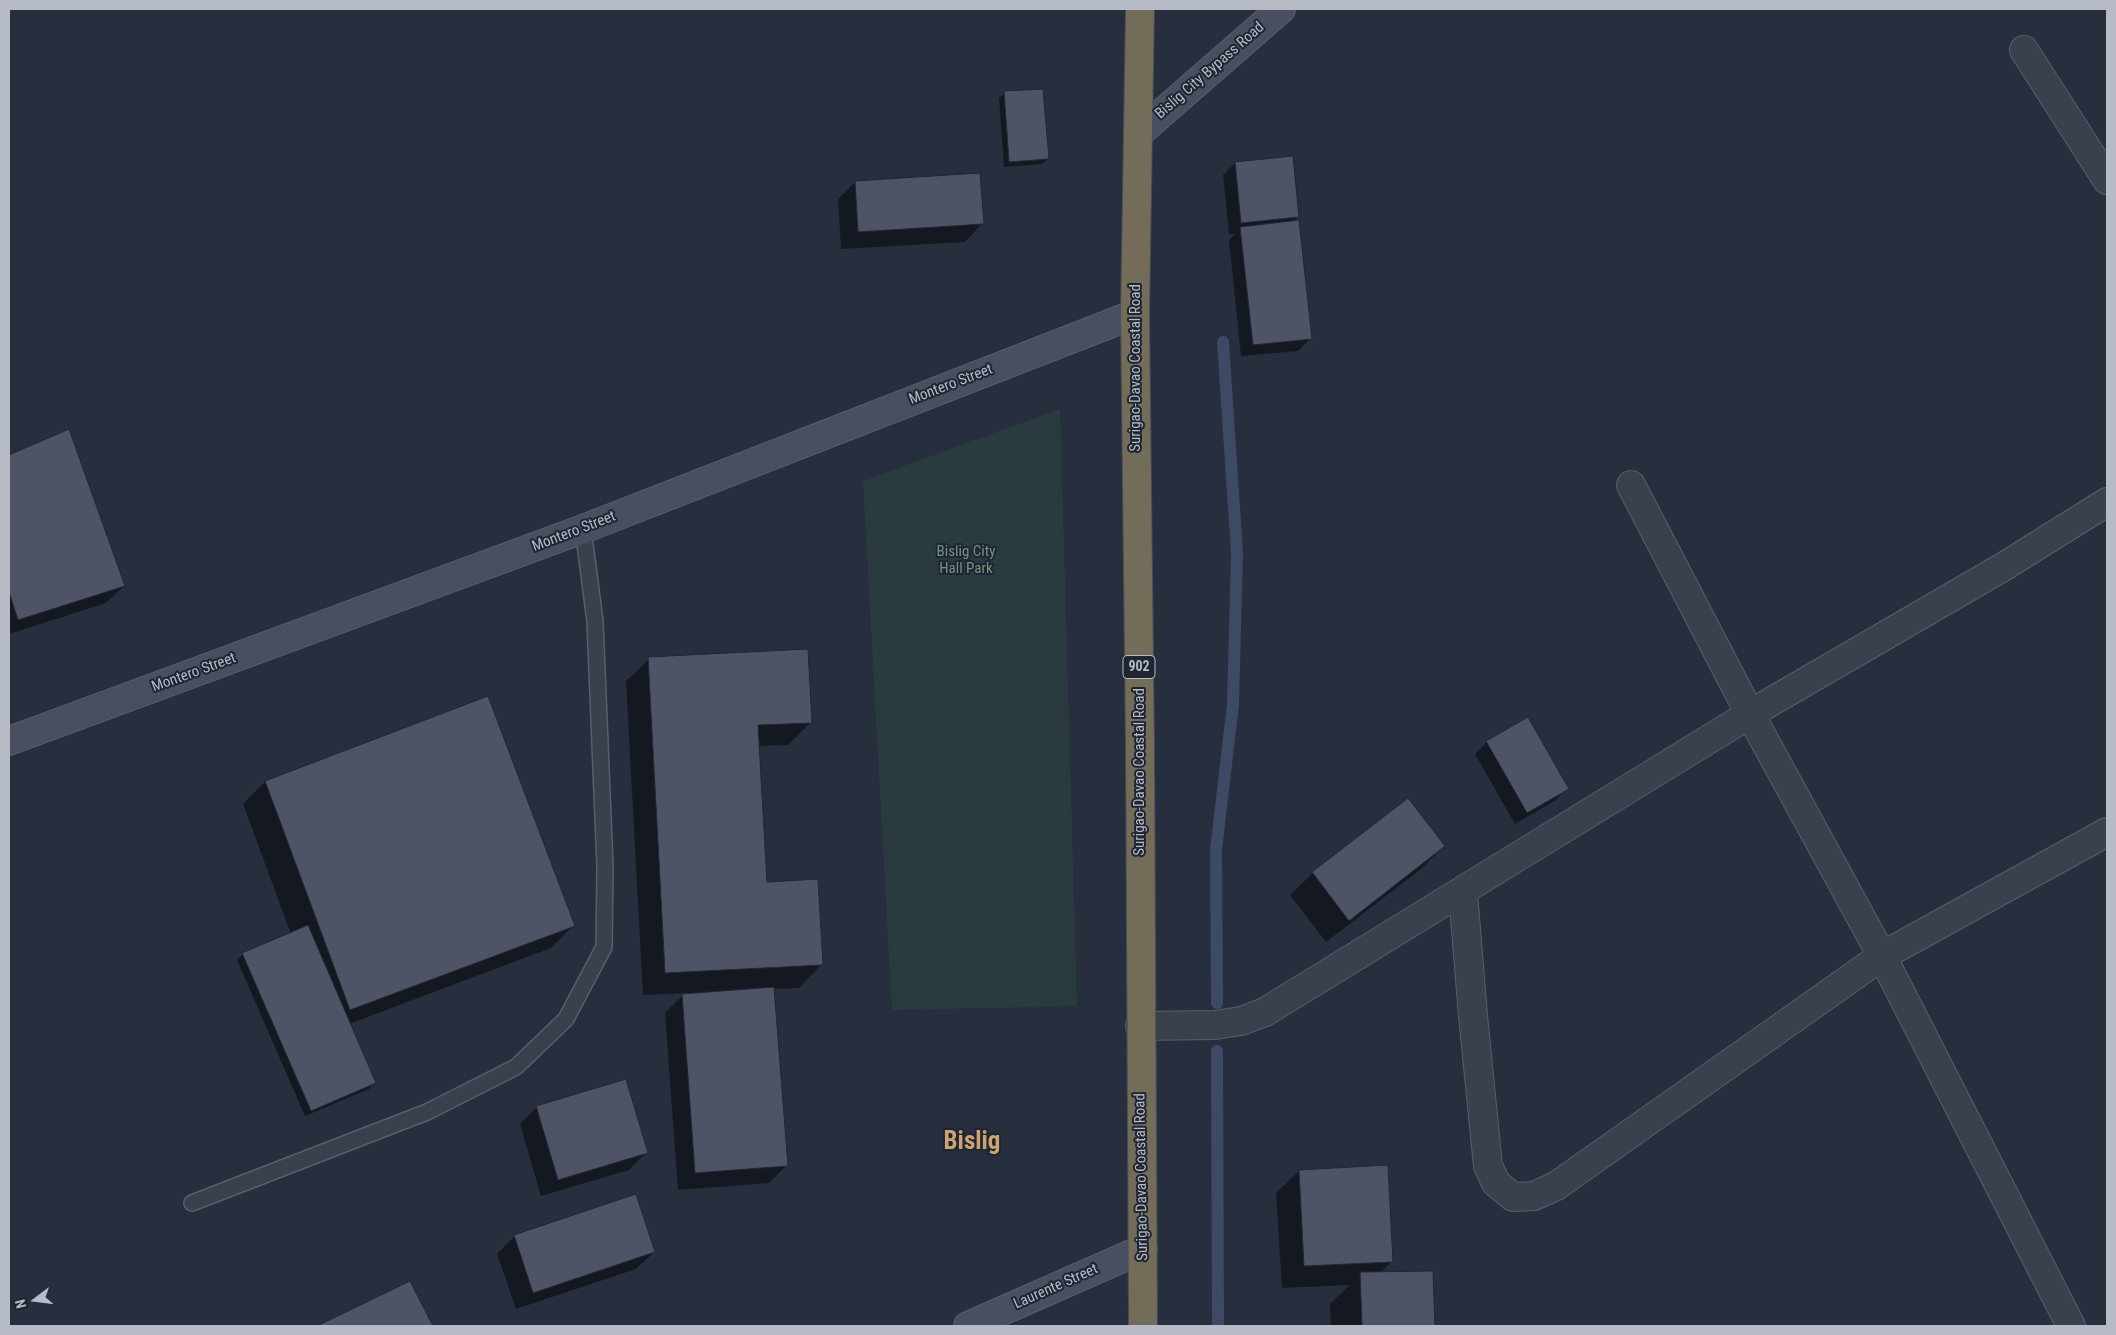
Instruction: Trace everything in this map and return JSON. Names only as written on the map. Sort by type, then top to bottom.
[{"type":"highway","name":"Surigao-Davao Coastal Road","points":[[1140,9],[1135,314],[1140,747],[1142,1326]]},
{"type":"street","name":"Bislig City Bypass Road","points":[[1139,133],[1281,9]]},
{"type":"street","points":[[2024,50],[2107,180]]},
{"type":"street","name":"Montero Street","points":[[9,741],[583,529],[1135,314]]},
{"type":"street","points":[[1631,485],[1750,714],[1882,956],[2071,1326]]},
{"type":"street","points":[[1140,1026],[1215,1025],[1241,1021],[1265,1012],[1750,714],[1994,572],[2107,502]]},
{"type":"street","points":[[1463,892],[1472,1016],[1488,1166],[1496,1184],[1513,1197],[1534,1196],[1556,1186],[1882,956],[2107,832]]},
{"type":"street","name":"Laurente Street","points":[[968,1326],[1143,1249]]},
{"type":"lane","points":[[192,1204],[427,1112],[516,1067],[566,1019],[604,947],[605,867],[595,630],[583,529]]},
{"type":"green space","name":"Bislig City Hall Park","points":[[1060,409],[1077,1006],[892,1010],[863,481]]},
{"type":"building","points":[[1043,89],[1049,159],[1009,162],[1004,91]]},
{"type":"building","points":[[1293,156],[1299,217],[1241,223],[1235,162]]},
{"type":"building","points":[[980,173],[984,224],[858,232],[855,181]]},
{"type":"building","points":[[1299,220],[1312,339],[1253,345],[1240,227]]},
{"type":"building","points":[[69,429],[125,586],[18,620],[9,592],[9,455]]},
{"type":"building","points":[[808,649],[812,723],[758,725],[767,882],[818,879],[823,965],[665,973],[648,657]]},
{"type":"building","points":[[488,696],[575,926],[350,1010],[265,781]]},
{"type":"building","points":[[1528,717],[1569,789],[1527,813],[1486,741]]},
{"type":"building","points":[[1408,798],[1445,846],[1349,921],[1312,872]]},
{"type":"building","points":[[308,925],[376,1083],[311,1111],[242,953]]},
{"type":"building","points":[[774,987],[788,1166],[695,1173],[682,994]]},
{"type":"building","points":[[626,1079],[648,1153],[558,1180],[536,1106]]},
{"type":"building","points":[[1388,1165],[1393,1262],[1304,1266],[1299,1170]]},
{"type":"building","points":[[636,1194],[655,1252],[533,1293],[514,1235]]},
{"type":"building","points":[[1433,1271],[1435,1326],[1362,1326],[1360,1272]]},
{"type":"building","points":[[410,1281],[433,1326],[317,1326]]},
{"type":"waterway","points":[[1217,1003],[1216,850],[1233,704],[1237,553],[1223,342]]},
{"type":"waterway","points":[[1217,1051],[1218,1326]]},
{"type":"district","name":"Bislig","points":[[972,1143]]}]
